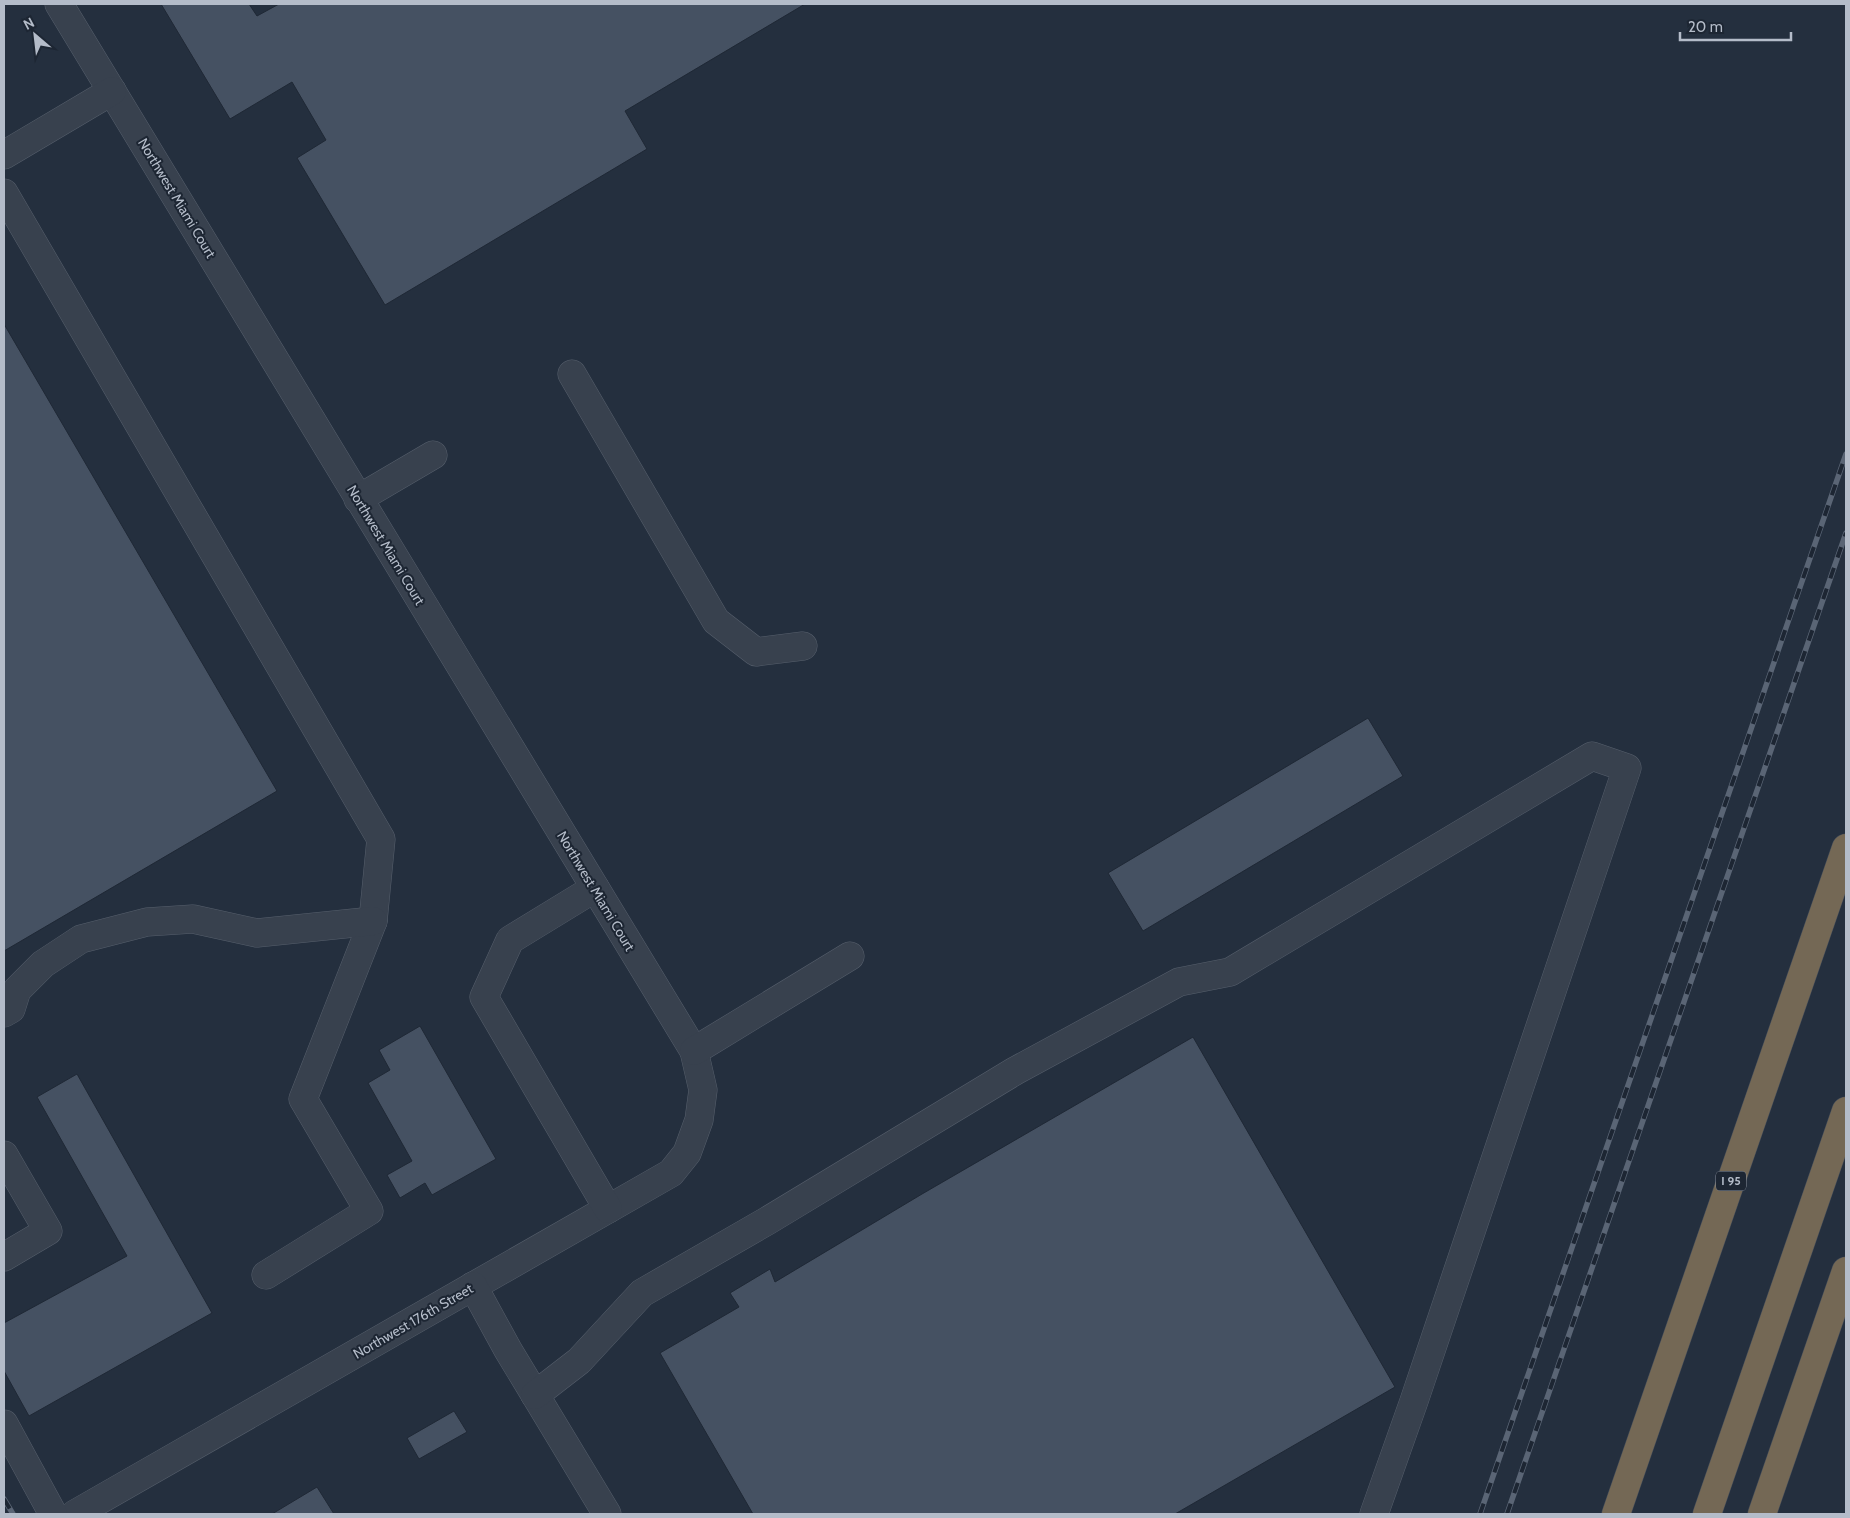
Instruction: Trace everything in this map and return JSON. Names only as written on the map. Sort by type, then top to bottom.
[{"type":"highway","name":"I 95","points":[[1616,1514],[1846,848]]},
{"type":"highway","points":[[1707,1514],[1846,1111]]},
{"type":"highway","points":[[1762,1514],[1846,1270]]},
{"type":"street","name":"Northwest Miami Court","points":[[59,4],[694,1051],[703,1090]]},
{"type":"street","points":[[4,155],[112,90]]},
{"type":"street","points":[[4,193],[381,839],[373,921],[303,1099],[369,1211],[266,1275]]},
{"type":"street","points":[[572,374],[716,621],[756,652],[803,646]]},
{"type":"street","points":[[358,499],[433,455]]},
{"type":"street","points":[[535,1395],[579,1361],[642,1293],[768,1221],[1024,1067],[1178,982],[1230,972],[1592,756],[1628,768],[1418,1392],[1374,1514]]},
{"type":"street","points":[[594,888],[510,940],[484,998],[608,1209]]},
{"type":"street","points":[[4,1013],[11,1009],[17,990],[43,964],[81,939],[147,922],[193,919],[257,933],[373,921]]},
{"type":"street","points":[[694,1051],[850,956]]},
{"type":"street","name":"Northwest 176th Street","points":[[75,1514],[671,1172],[688,1153],[699,1120],[703,1090]]},
{"type":"street","points":[[4,1155],[48,1231],[4,1257]]},
{"type":"street","points":[[473,1286],[508,1350],[607,1514]]},
{"type":"street","points":[[4,1424],[54,1514]]},
{"type":"building","points":[[161,4],[249,4],[257,16],[279,4],[805,4],[625,111],[647,149],[385,305],[297,158],[326,140],[292,82],[230,119]]},
{"type":"building","points":[[4,324],[277,791],[4,951]]},
{"type":"building","points":[[1368,718],[1403,776],[1143,931],[1108,873]]},
{"type":"building","points":[[420,1026],[496,1159],[432,1195],[425,1183],[400,1198],[387,1175],[412,1161],[368,1083],[390,1070],[379,1050]]},
{"type":"building","points":[[1193,1037],[1395,1387],[1175,1514],[753,1514],[660,1353],[739,1307],[730,1293],[770,1269],[775,1282],[922,1194]]},
{"type":"building","points":[[77,1074],[212,1313],[29,1416],[4,1371],[4,1323],[127,1256],[37,1097]]},
{"type":"building","points":[[454,1411],[467,1432],[419,1459],[407,1438]]},
{"type":"building","points":[[317,1487],[334,1514],[272,1514]]},
{"type":"railway","points":[[1480,1514],[1846,454]]},
{"type":"railway","points":[[1507,1514],[1846,533]]},
{"type":"railway","points":[[4,1499],[13,1514]]}]
